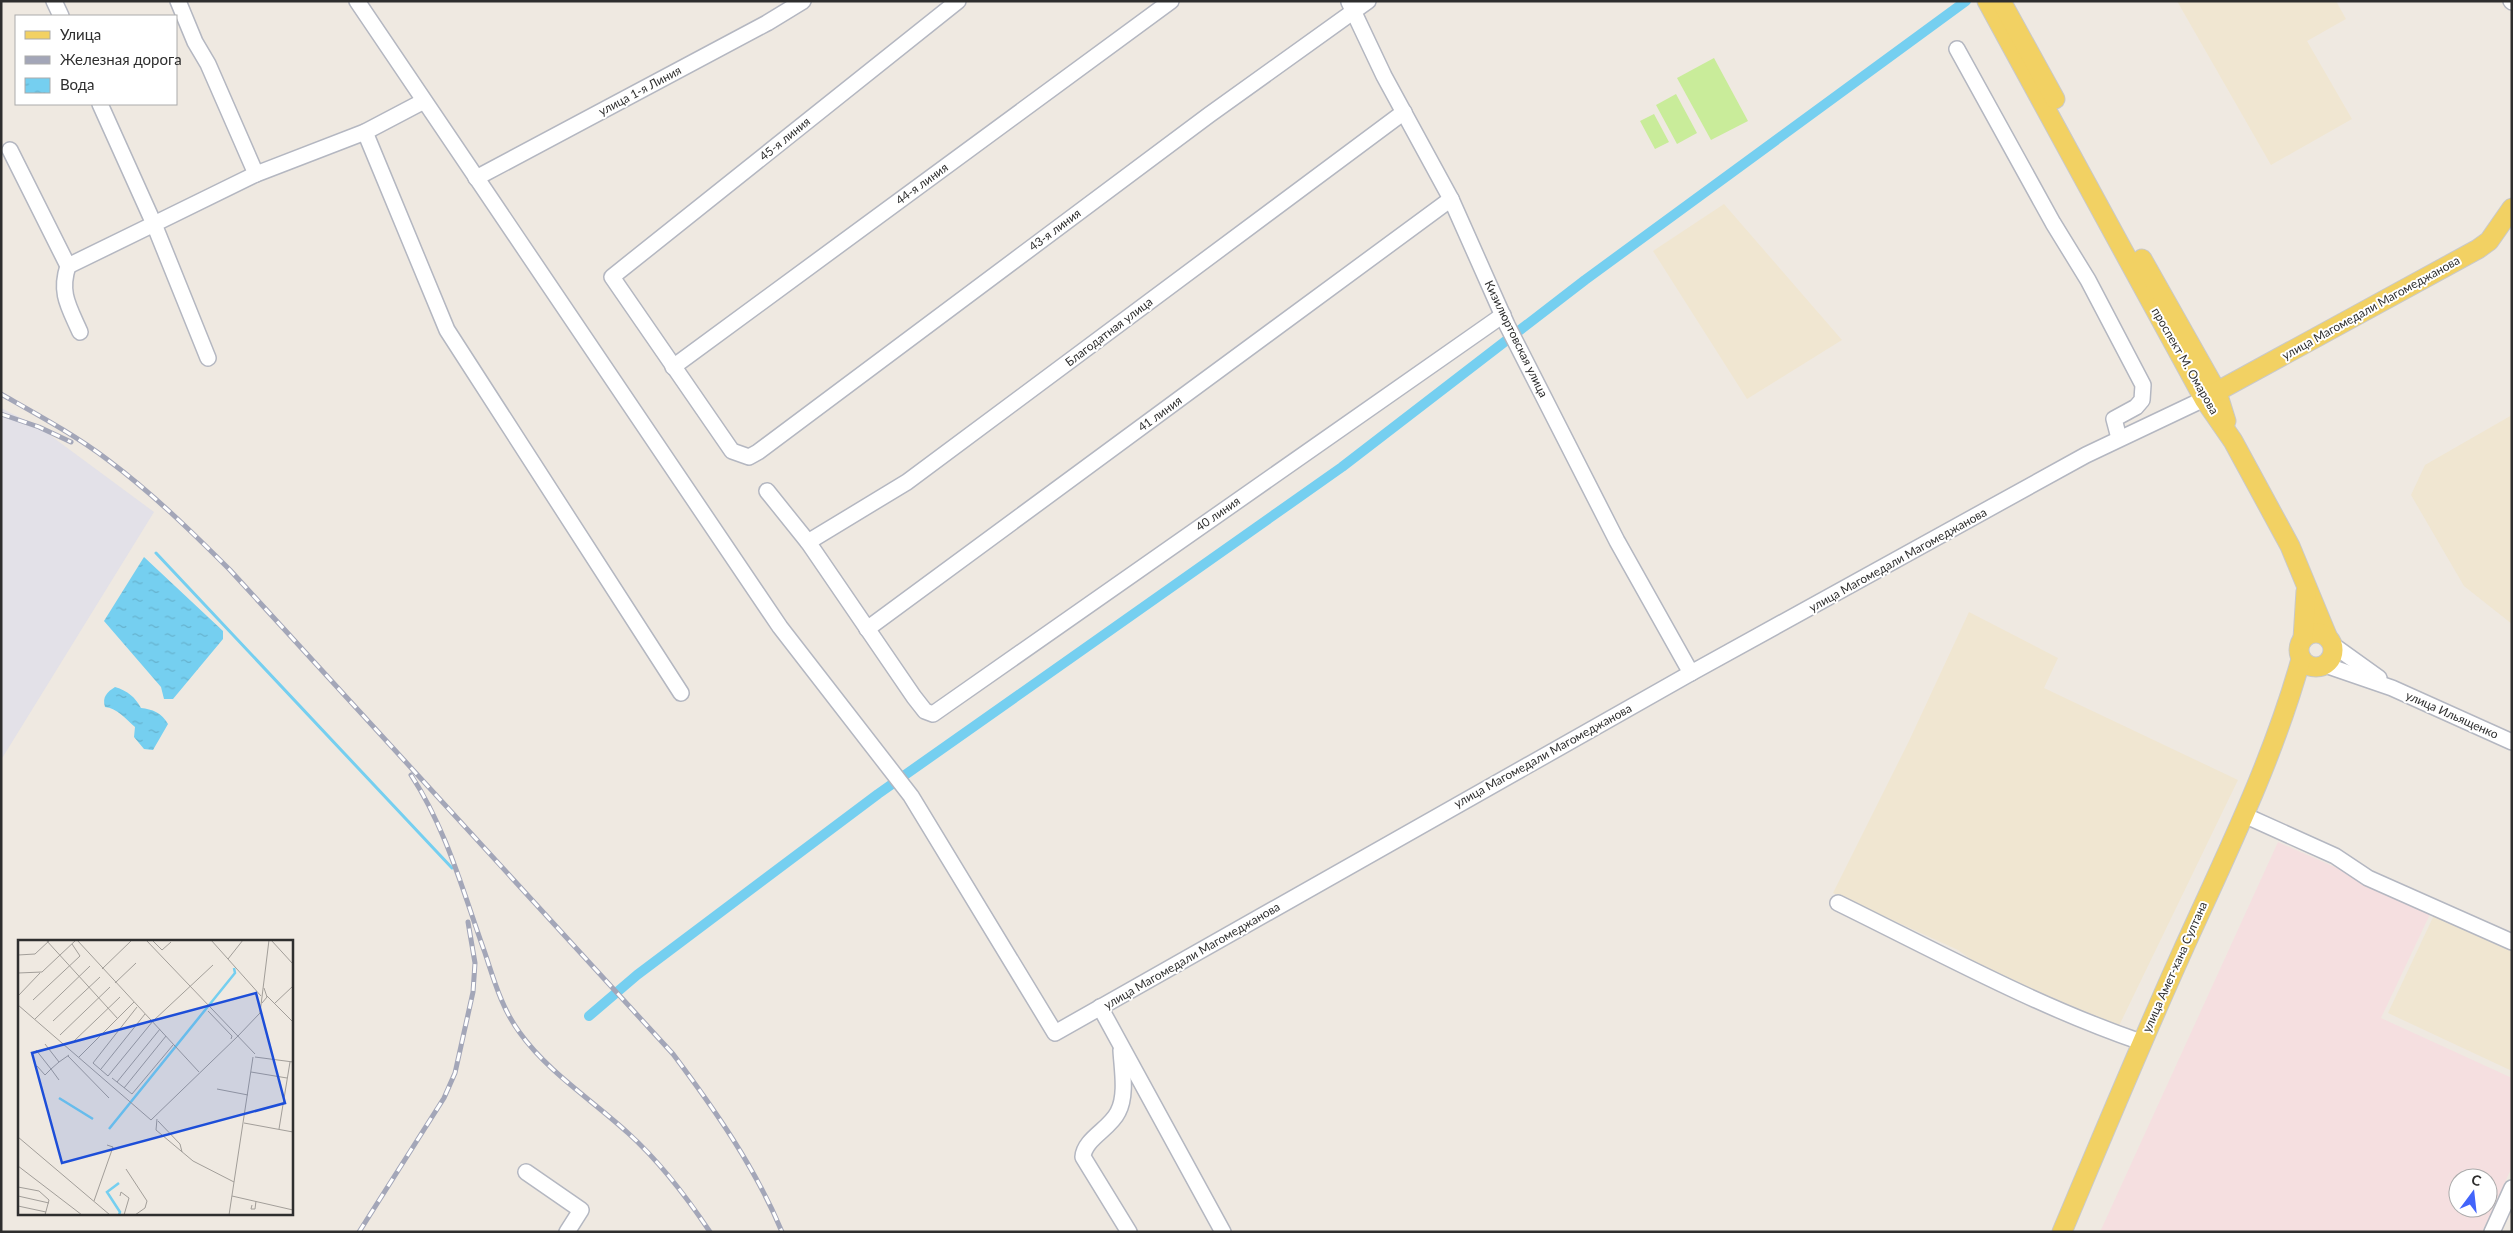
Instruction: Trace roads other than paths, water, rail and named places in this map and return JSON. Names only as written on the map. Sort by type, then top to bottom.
[{"type":"main road","name":"проспект М. Омарова","points":[[1993,3],[2210,396],[2297,559],[2306,588]]},
{"type":"main road","name":"улица Магомедали Магомеджанова","points":[[2210,396],[2478,249],[2489,241],[2512,208]]},
{"type":"main road","points":[[2289,702],[2301,659],[2299,649],[2303,639],[2306,588]]},
{"type":"main road","points":[[2289,702],[2334,653],[2331,642],[2306,588]]},
{"type":"main road","points":[[2303,639],[2311,634],[2320,633],[2331,642]]},
{"type":"main road","points":[[2301,659],[2309,666],[2322,667]]},
{"type":"main road","name":"улица Амет-хана Султана","points":[[2062,1232],[2141,1042],[2244,815],[2289,702]]},
{"type":"street","points":[[54,1],[61,15]]},
{"type":"street","points":[[178,1],[256,174]]},
{"type":"street","points":[[357,1],[780,628],[911,796],[1055,1033],[1100,1007]]},
{"type":"street","name":"улица 1-я Линия","points":[[476,178],[758,28],[803,1]]},
{"type":"street","name":"45-я линия","points":[[673,367],[612,277],[958,1]]},
{"type":"street","name":"44-я линия","points":[[673,367],[1171,1]]},
{"type":"street","name":"43-я линия","points":[[673,367],[732,451],[749,457],[1351,6],[1368,1]]},
{"type":"street","name":"Кизилюртовская улица","points":[[1351,6],[1384,76],[1451,199],[1505,320],[1618,541],[1691,673]]},
{"type":"street","points":[[1957,49],[2053,223],[2092,288],[2143,385],[2142,400],[2136,407],[2114,419],[2119,438]]},
{"type":"street","points":[[68,266],[256,174],[365,132],[424,101]]},
{"type":"street","points":[[100,105],[154,224],[208,358]]},
{"type":"street","name":"Благодатная улица","points":[[808,542],[906,482],[1404,112]]},
{"type":"street","points":[[365,132],[447,330],[681,693]]},
{"type":"street","points":[[10,150],[68,266],[63,281],[64,293],[80,332]]},
{"type":"street","name":"41 линия","points":[[867,629],[1451,199]]},
{"type":"street","name":"40 линия","points":[[867,629],[914,697],[925,711],[933,714],[1505,320]]},
{"type":"street","name":"улица Магомедали Магомеджановa","points":[[1223,1232],[1100,1007],[1691,673],[2119,438],[2210,396]]},
{"type":"street","points":[[766,491],[808,542],[867,629]]},
{"type":"street","points":[[2331,642],[2392,688]]},
{"type":"street","points":[[2322,667],[2392,688]]},
{"type":"street","name":"улица Ильященко","points":[[2392,688],[2512,742]]},
{"type":"street","points":[[2244,815],[2335,856],[2368,878],[2512,942]]},
{"type":"street","points":[[1838,903],[1983,976],[2108,1031],[2141,1042]]},
{"type":"street","points":[[1121,1046],[1122,1098],[1119,1112],[1111,1124],[1085,1148],[1083,1157],[1129,1232]]},
{"type":"street","points":[[526,1172],[581,1210],[567,1232]]},
{"type":"street","points":[[2492,1232],[2512,1188]]},
{"type":"water","points":[[144,557],[223,631],[223,639],[173,699],[164,699],[161,687],[104,621]]},
{"type":"water","points":[[115,687],[131,695],[141,708],[160,714],[166,720],[168,724],[153,750],[144,749],[134,737],[135,727],[125,717],[113,709],[105,707],[104,700],[106,695]]},
{"type":"waterway","points":[[589,1016],[637,975],[878,794],[1342,467],[1585,280],[1966,1]]},
{"type":"waterway","points":[[156,553],[452,868]]},
{"type":"railway","points":[[1,394],[69,434],[108,460],[156,499],[230,570],[673,1054],[704,1096],[747,1162],[782,1232]]},
{"type":"railway","points":[[1,414],[39,427],[71,442]]},
{"type":"railway","points":[[411,775],[435,817],[461,884],[499,994],[514,1024],[531,1047],[557,1073],[628,1133],[651,1156],[682,1193],[710,1232]]},
{"type":"railway","points":[[359,1232],[444,1098],[455,1073],[473,992],[475,963],[468,922]]}]
